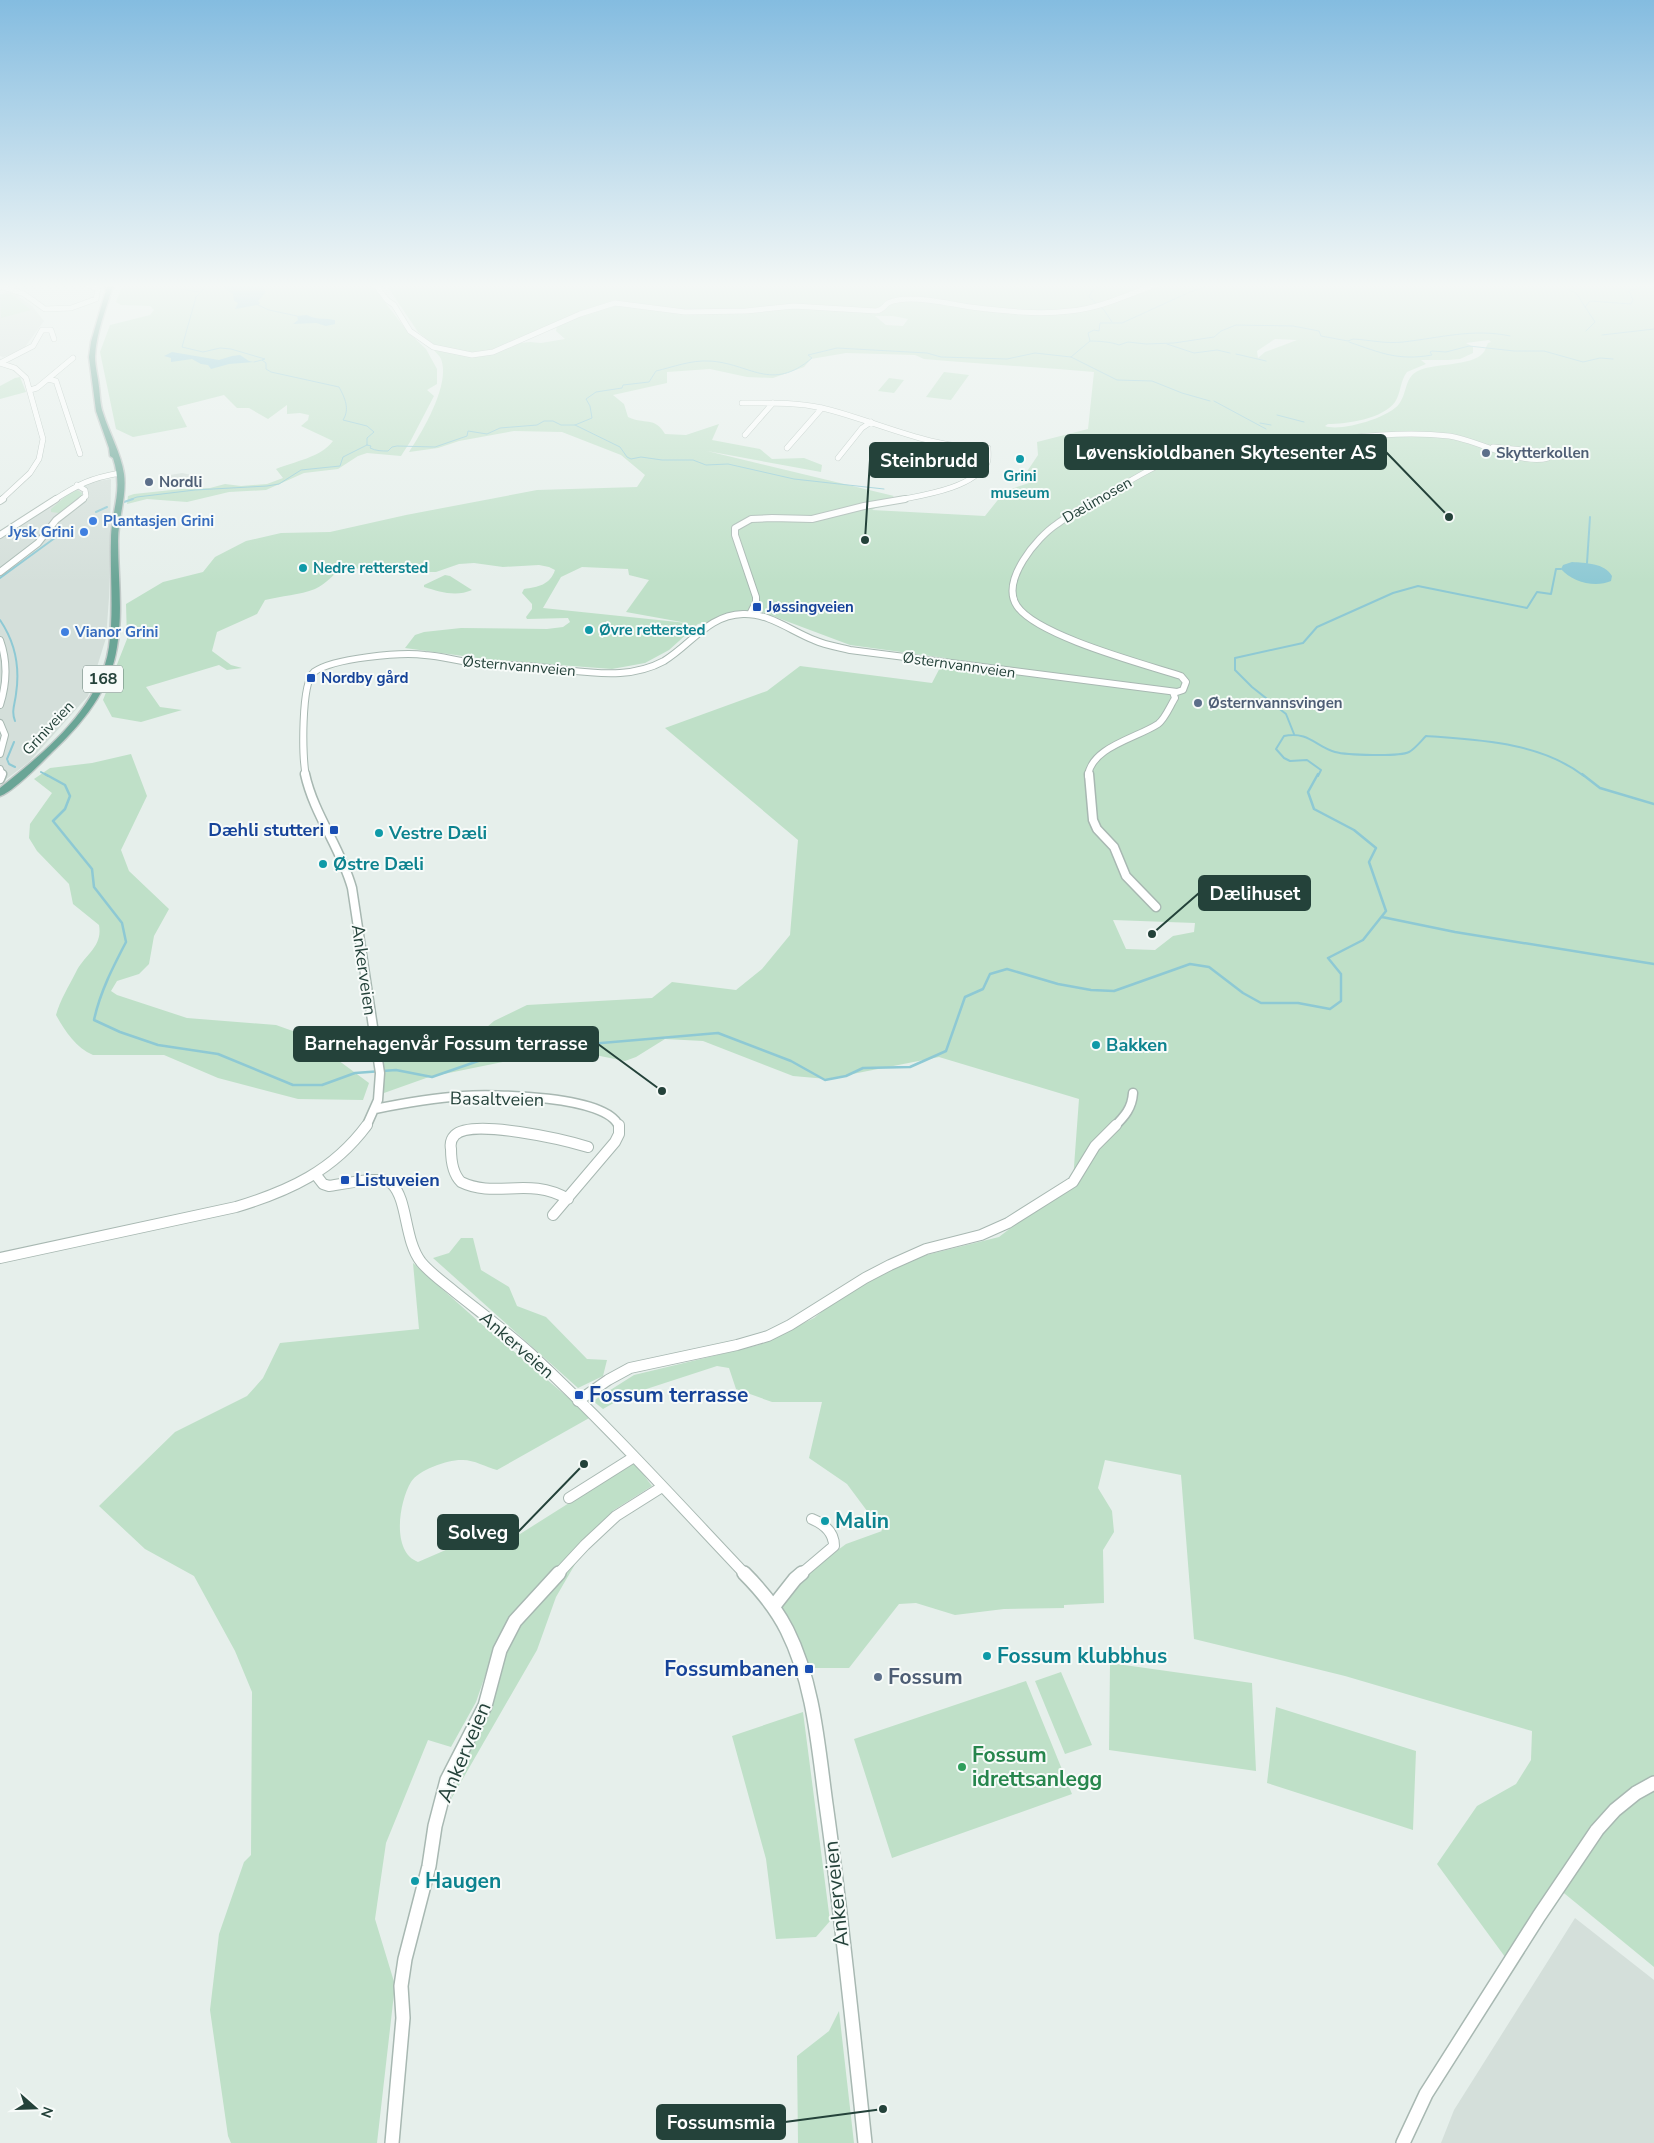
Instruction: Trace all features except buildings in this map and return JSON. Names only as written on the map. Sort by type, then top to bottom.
[{"type":"main road","name":"Griniveien","points":[[0,793],[35,764],[68,731],[92,698],[105,673],[111,655],[114,634],[115,525],[121,494],[112,451],[99,411],[95,383]]},
{"type":"street","points":[[0,500],[19,485],[30,473],[39,459],[42,448],[43,439],[27,383]]},
{"type":"street","points":[[30,390],[41,383]]},
{"type":"street","points":[[57,383],[80,454]]},
{"type":"street","points":[[713,621],[732,615],[750,614],[755,606],[756,597],[735,535],[736,528],[741,523],[758,518],[819,518],[860,507],[921,496],[973,477],[988,461],[988,448],[934,444],[871,422],[822,408],[774,403],[742,403]]},
{"type":"street","points":[[745,435],[774,403]]},
{"type":"street","points":[[787,448],[822,408]]},
{"type":"street","points":[[838,458],[862,428],[871,422]]},
{"type":"street","name":"Dælimosen","points":[[1175,692],[1183,690],[1186,684],[1186,680],[1181,676],[1050,632],[1025,615],[1017,607],[1011,592],[1014,578],[1038,539],[1056,524],[1162,464],[1200,452],[1222,448],[1285,445],[1344,438],[1419,433],[1450,436],[1493,447],[1532,460],[1548,458],[1542,452],[1493,447]]},
{"type":"street","points":[[0,536],[77,485],[93,478],[117,474]]},
{"type":"street","points":[[0,572],[38,543],[56,520],[86,496],[85,490],[77,485]]},
{"type":"street","name":"Østernvannveien","points":[[750,614],[775,621],[820,642],[850,650],[1175,692]]},
{"type":"street","name":"Østernvannveien","points":[[312,674],[334,665],[411,653],[474,664],[529,666],[609,674],[631,672],[653,667],[666,660],[713,621]]},
{"type":"street","points":[[0,640],[4,652],[6,684],[0,705]]},
{"type":"street","name":"Ankerveien","points":[[312,674],[307,685],[305,772],[309,790],[350,876],[379,1069],[379,1094],[376,1109],[364,1131],[352,1145],[316,1175],[323,1184],[329,1186],[377,1180],[393,1185],[400,1198],[410,1243],[420,1261],[435,1276],[530,1353],[578,1401],[749,1577],[773,1607],[787,1630],[797,1652],[813,1713],[835,1870],[865,2143]]},
{"type":"street","points":[[1156,907],[1126,876],[1114,847],[1097,829],[1093,820],[1088,781],[1090,769],[1095,759],[1105,751],[1160,723],[1174,698],[1175,692]]},
{"type":"street","points":[[0,723],[5,735],[0,754]]},
{"type":"street","points":[[0,769],[2,776],[0,779]]},
{"type":"street","points":[[578,1401],[608,1380],[630,1368],[737,1345],[768,1336],[790,1325],[865,1278],[890,1265],[931,1248],[982,1235],[1008,1223],[1073,1182],[1095,1146],[1125,1116],[1132,1104],[1133,1093]]},
{"type":"street","name":"Basaltveien","points":[[376,1109],[450,1097],[492,1095],[546,1099],[606,1112],[613,1116],[620,1130],[617,1138],[553,1215]]},
{"type":"street","points":[[568,1199],[543,1188],[484,1188],[463,1183],[456,1175],[451,1151],[451,1140],[455,1135],[465,1130],[506,1131],[545,1135],[588,1147]]},
{"type":"street","points":[[0,1258],[243,1206],[280,1194],[316,1175]]},
{"type":"street","points":[[569,1498],[634,1458]]},
{"type":"street","name":"Ankerveien","points":[[392,2143],[403,2018],[401,1986],[405,1959],[429,1866],[435,1826],[448,1780],[484,1706],[500,1650],[515,1621],[585,1545],[616,1516],[662,1487]]},
{"type":"street","points":[[773,1607],[795,1579],[834,1546],[835,1540],[831,1534],[820,1522],[812,1519]]},
{"type":"street","points":[[1403,2143],[1426,2094],[1539,1916],[1597,1830],[1615,1810],[1654,1783]]},
{"type":"shaded area","points":[[182,473],[197,476],[200,482],[171,486],[170,475]]},
{"type":"shaded area","points":[[111,479],[109,598],[106,638],[88,696],[29,762],[0,784],[0,538],[70,492],[92,482]]},
{"type":"shaded area","points":[[1575,1918],[1654,1980],[1654,2143],[1441,2143],[1454,2110]]},
{"type":"green space","points":[[6,383],[22,383],[26,392],[0,399],[0,386]]},
{"type":"green space","points":[[106,383],[437,383],[427,390],[434,396],[401,456],[367,453],[358,456],[338,469],[304,473],[266,490],[229,492],[187,502],[147,499],[127,504],[128,496],[134,494],[210,488],[225,484],[241,486],[267,484],[283,478],[276,469],[314,455],[328,447],[333,441],[301,426],[308,420],[309,415],[300,413],[287,414],[287,405],[268,419],[249,408],[237,408],[224,395],[177,407],[187,427],[133,437],[116,429]]},
{"type":"green space","points":[[442,383],[667,383],[613,395],[624,404],[628,417],[653,423],[661,428],[665,434],[686,435],[719,424],[712,440],[760,449],[772,459],[804,458],[822,465],[821,472],[707,451],[894,496],[872,510],[985,516],[1005,491],[1029,483],[1026,473],[1038,455],[1037,442],[1088,429],[1093,383],[1402,383],[1395,402],[1382,413],[1364,419],[1325,426],[1341,427],[1375,419],[1394,409],[1402,399],[1408,383],[1654,383],[1654,1967],[1559,1889],[1508,1961],[1437,1864],[1477,1806],[1516,1784],[1531,1760],[1532,1731],[1345,1676],[1194,1639],[1181,1475],[1105,1460],[1098,1488],[1112,1511],[1114,1532],[1103,1550],[1104,1603],[1064,1605],[1064,1608],[1004,1609],[955,1615],[916,1603],[899,1604],[849,1668],[810,1668],[780,1604],[800,1578],[846,1544],[882,1531],[847,1484],[809,1458],[822,1402],[772,1402],[736,1389],[729,1368],[717,1366],[628,1395],[603,1409],[593,1401],[634,1375],[759,1345],[814,1318],[855,1285],[898,1262],[999,1237],[1073,1180],[1079,1099],[939,1057],[827,1079],[793,1076],[703,1041],[665,1039],[636,1057],[625,1061],[580,1052],[556,1051],[429,1077],[384,1093],[382,1055],[465,1046],[494,1021],[527,1005],[652,998],[672,982],[736,990],[762,969],[790,935],[798,840],[665,728],[767,691],[800,666],[932,683],[945,658],[850,645],[759,611],[698,624],[669,650],[645,663],[612,669],[492,660],[405,648],[415,635],[424,632],[461,628],[547,629],[563,627],[570,622],[568,618],[527,619],[526,617],[532,609],[532,604],[522,593],[524,589],[547,582],[555,570],[539,565],[503,567],[474,563],[459,564],[436,572],[425,572],[404,567],[343,569],[315,589],[265,600],[257,614],[217,632],[212,651],[231,665],[242,668],[227,670],[219,665],[146,687],[160,707],[182,710],[141,722],[112,717],[103,700],[127,639],[126,604],[163,582],[203,572],[215,557],[246,541],[281,533],[330,532],[406,515],[537,490],[637,487],[645,475],[621,455],[562,432],[514,431],[459,441],[438,448],[409,452],[421,433],[439,394]],"holes":[[[582,567],[628,569],[629,575],[649,580],[626,612],[687,623],[543,608],[561,577]],[[1113,920],[1195,923],[1194,932],[1173,936],[1155,950],[1126,949]]]},
{"type":"green space","points":[[885,383],[902,383],[894,393],[878,391]]},
{"type":"green space","points":[[936,383],[963,383],[951,400],[926,397]]},
{"type":"green space","points":[[77,490],[82,493],[81,497],[59,513],[51,512],[51,509],[67,495]]},
{"type":"green space","points":[[445,575],[450,576],[472,590],[454,593],[424,587],[424,585]]},
{"type":"green space","points":[[131,754],[147,796],[121,850],[129,871],[169,909],[154,936],[149,964],[139,974],[117,981],[111,991],[117,995],[187,1018],[276,1025],[304,1035],[369,1083],[363,1100],[298,1099],[218,1078],[164,1055],[93,1055],[81,1048],[63,1027],[56,1015],[62,998],[76,972],[96,945],[100,933],[99,925],[73,904],[69,884],[37,851],[29,838],[30,824],[52,793],[34,779],[50,768],[92,763]]},
{"type":"green space","points":[[461,1238],[473,1238],[481,1270],[509,1287],[517,1306],[546,1317],[587,1359],[607,1360],[603,1376],[578,1388],[433,1258],[449,1253]]},
{"type":"green space","points":[[413,1263],[591,1417],[497,1470],[471,1461],[457,1460],[434,1466],[420,1473],[411,1482],[401,1513],[401,1538],[409,1557],[418,1562],[508,1523],[520,1534],[634,1462],[652,1486],[614,1510],[511,1616],[495,1647],[476,1702],[451,1747],[428,1740],[386,1843],[375,1919],[395,1985],[377,2143],[231,2143],[228,2136],[210,2010],[219,1934],[244,1862],[251,1855],[252,1692],[235,1651],[194,1576],[145,1549],[99,1506],[175,1432],[247,1396],[263,1378],[280,1343],[419,1329]]},
{"type":"green space","points":[[581,1554],[556,1597],[537,1650],[450,1801],[488,1705],[505,1649],[519,1622]]},
{"type":"green space","points":[[1110,1663],[1252,1683],[1256,1771],[1109,1750]]},
{"type":"green space","points":[[1061,1672],[1092,1745],[1065,1754],[1035,1681]]},
{"type":"green space","name":"Fossum idrettsanlegg","points":[[1026,1681],[1072,1794],[892,1858],[854,1739]]},
{"type":"green space","points":[[1276,1707],[1416,1751],[1413,1830],[1267,1783]]},
{"type":"green space","points":[[803,1712],[830,1921],[816,1937],[776,1939],[766,1859],[732,1736]]},
{"type":"green space","points":[[839,2011],[854,2143],[798,2143],[797,2056],[829,2031]]},
{"type":"water","points":[[1572,562],[1594,564],[1605,568],[1612,576],[1611,581],[1591,584],[1577,580],[1561,569],[1563,565]]},
{"type":"waterway","points":[[321,383],[339,387],[345,399],[346,412],[343,420],[367,426],[374,432],[367,438],[367,445]]},
{"type":"waterway","points":[[575,425],[592,418],[590,406],[586,399],[596,392],[640,383]]},
{"type":"waterway","points":[[1157,383],[1210,401]]},
{"type":"waterway","points":[[1214,401],[1266,429]]},
{"type":"waterway","points":[[1277,415],[1304,422]]},
{"type":"waterway","points":[[367,445],[371,446],[370,448],[372,449],[384,451],[397,446],[435,447],[467,436],[468,431],[487,434],[500,428],[537,425],[544,421],[553,421],[561,425],[575,425]]},
{"type":"waterway","points":[[1260,423],[1271,425]]},
{"type":"waterway","points":[[575,425],[620,447],[627,457],[631,459],[641,457],[662,460],[693,460],[706,465],[728,464],[794,479],[884,489]]},
{"type":"waterway","points":[[129,500],[137,497],[195,490],[279,484],[301,470],[340,466],[343,457],[367,445]]},
{"type":"waterway","points":[[124,502],[133,499]]},
{"type":"waterway","points":[[96,512],[107,507]]},
{"type":"waterway","points":[[1587,563],[1590,517]]},
{"type":"waterway","points":[[0,578],[63,532]]},
{"type":"waterway","points":[[1294,734],[1286,714],[1252,687],[1235,670],[1235,658],[1303,643],[1317,627],[1393,593],[1418,586],[1527,608],[1537,592],[1551,594],[1556,569],[1561,569]]},
{"type":"waterway","points":[[0,620],[13,646],[17,665],[17,684],[13,711],[15,721]]},
{"type":"waterway","points":[[1318,776],[1321,770],[1307,760],[1290,761],[1284,758],[1276,749],[1284,736],[1300,736],[1335,752],[1372,755],[1395,755],[1409,752],[1426,736],[1488,741],[1529,749],[1567,765],[1584,776]]},
{"type":"waterway","points":[[14,742],[7,759],[9,764],[15,767]]},
{"type":"waterway","points":[[41,772],[48,776]]},
{"type":"waterway","points":[[45,774],[65,785],[70,796],[65,809],[53,821],[92,869],[94,887],[122,923],[126,942],[103,990],[94,1020],[120,1032],[158,1045],[218,1054],[293,1085],[322,1085],[355,1073],[396,1070],[432,1077],[507,1051],[718,1033],[791,1061],[825,1080],[846,1076],[863,1068],[910,1067],[946,1051],[965,997],[983,989],[990,974],[1007,969],[1058,984],[1091,990],[1114,991],[1190,964],[1209,967],[1243,993],[1261,1003],[1298,1003],[1330,1009],[1341,1001],[1341,974],[1328,958],[1363,940],[1386,911],[1369,862],[1376,848],[1354,830],[1314,809],[1308,792],[1318,774]]},
{"type":"waterway","points":[[1582,774],[1600,788],[1654,804]]},
{"type":"waterway","points":[[1382,917],[1455,932],[1654,964]]},
{"type":"place","name":"Skytterkollen","points":[[1486,453]]},
{"type":"place","name":"Grini museum","points":[[1020,459]]},
{"type":"place","name":"Nordli","points":[[149,482]]},
{"type":"place","name":"Løvenskioldbanen Skytesenter AS","points":[[1449,517]]},
{"type":"place","name":"Plantasjen Grini","points":[[93,521]]},
{"type":"place","name":"Jysk Grini","points":[[84,532]]},
{"type":"place","name":"Steinbrudd","points":[[865,540]]},
{"type":"place","name":"Nedre rettersted","points":[[303,568]]},
{"type":"place","name":"Jøssingveien","points":[[757,607]]},
{"type":"place","name":"Øvre rettersted","points":[[589,630]]},
{"type":"place","name":"Vianor Grini","points":[[65,632]]},
{"type":"place","name":"Nordby gård","points":[[311,678]]},
{"type":"place","name":"Østernvannsvingen","points":[[1198,703]]},
{"type":"place","name":"Dæhli stutteri","points":[[334,830]]},
{"type":"place","name":"Vestre Dæli","points":[[379,833]]},
{"type":"place","name":"Østre Dæli","points":[[323,864]]},
{"type":"place","name":"Dælihuset","points":[[1152,934]]},
{"type":"place","name":"Bakken","points":[[1096,1045]]},
{"type":"place","name":"Barnehagenvår Fossum terrasse","points":[[662,1091]]},
{"type":"place","name":"Listuveien","points":[[345,1180]]},
{"type":"place","name":"Fossum terrasse","points":[[579,1395]]},
{"type":"place","name":"Solveg","points":[[584,1464]]},
{"type":"place","name":"Malin","points":[[825,1521]]},
{"type":"place","name":"Fossum klubbhus","points":[[987,1656]]},
{"type":"place","name":"Fossumbanen","points":[[809,1669]]},
{"type":"place","name":"Fossum","points":[[878,1677]]},
{"type":"place","name":"Fossum idrettsanlegg","points":[[962,1767]]},
{"type":"place","name":"Haugen","points":[[415,1881]]},
{"type":"place","name":"Fossumsmia","points":[[883,2109]]}]
